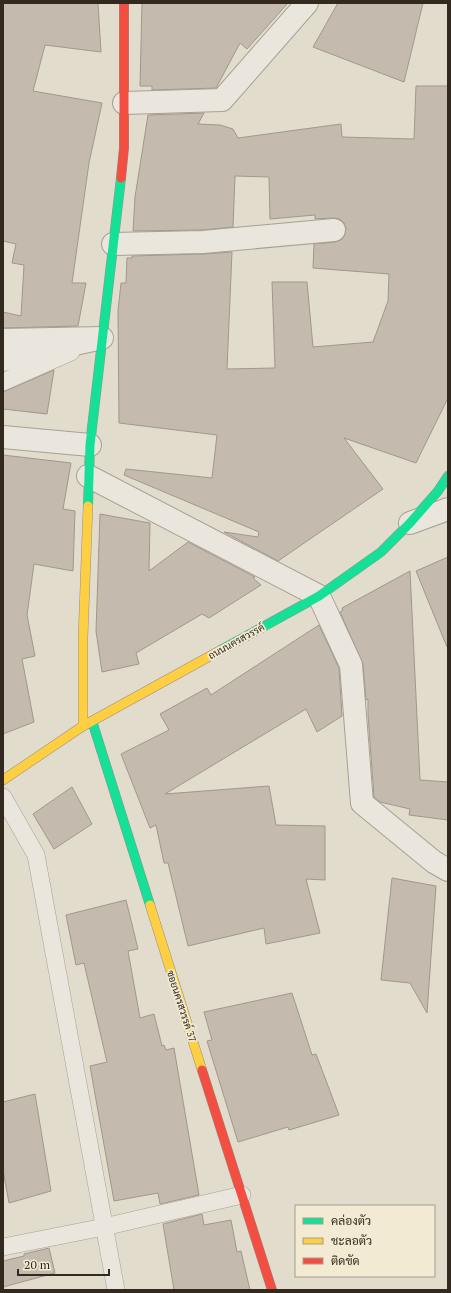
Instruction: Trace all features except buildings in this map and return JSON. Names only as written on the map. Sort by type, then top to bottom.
[{"type":"street","points":[[83,726],[83,638],[88,476],[90,444],[124,148],[124,3]]},
{"type":"street","points":[[124,103],[222,100],[306,3]]},
{"type":"street","points":[[112,244],[203,242],[334,230]]},
{"type":"street","points":[[3,340],[102,338]]},
{"type":"street","points":[[3,360],[102,338]]},
{"type":"street","points":[[3,437],[90,444]]},
{"type":"street","points":[[88,476],[318,596],[351,665],[362,803],[434,862],[448,870]]},
{"type":"street","name":"ถนนนครสวรรค์","points":[[3,780],[83,726],[318,596],[381,552],[410,524],[448,476]]},
{"type":"street","points":[[410,524],[448,510]]},
{"type":"street","name":"ซอยนครสวรรค์ 37","points":[[92,721],[272,1290]]},
{"type":"lane","points":[[3,382],[102,338]]},
{"type":"lane","points":[[3,797],[36,855],[116,1290]]},
{"type":"lane","points":[[3,1246],[104,1227],[242,1195]]},
{"type":"traffic: fast","points":[[88,506],[90,445],[121,178]]},
{"type":"traffic: fast","points":[[221,650],[319,596],[381,552],[410,523],[438,491],[448,476]]},
{"type":"traffic: fast","points":[[92,721],[150,905]]},
{"type":"traffic: slow","points":[[83,726],[83,638],[88,506]]},
{"type":"traffic: slow","points":[[3,780],[83,726],[221,650]]},
{"type":"traffic: slow","points":[[150,905],[202,1070]]},
{"type":"traffic: jam","points":[[121,178],[124,148],[124,3]]},
{"type":"traffic: jam","points":[[202,1070],[272,1290]]}]
